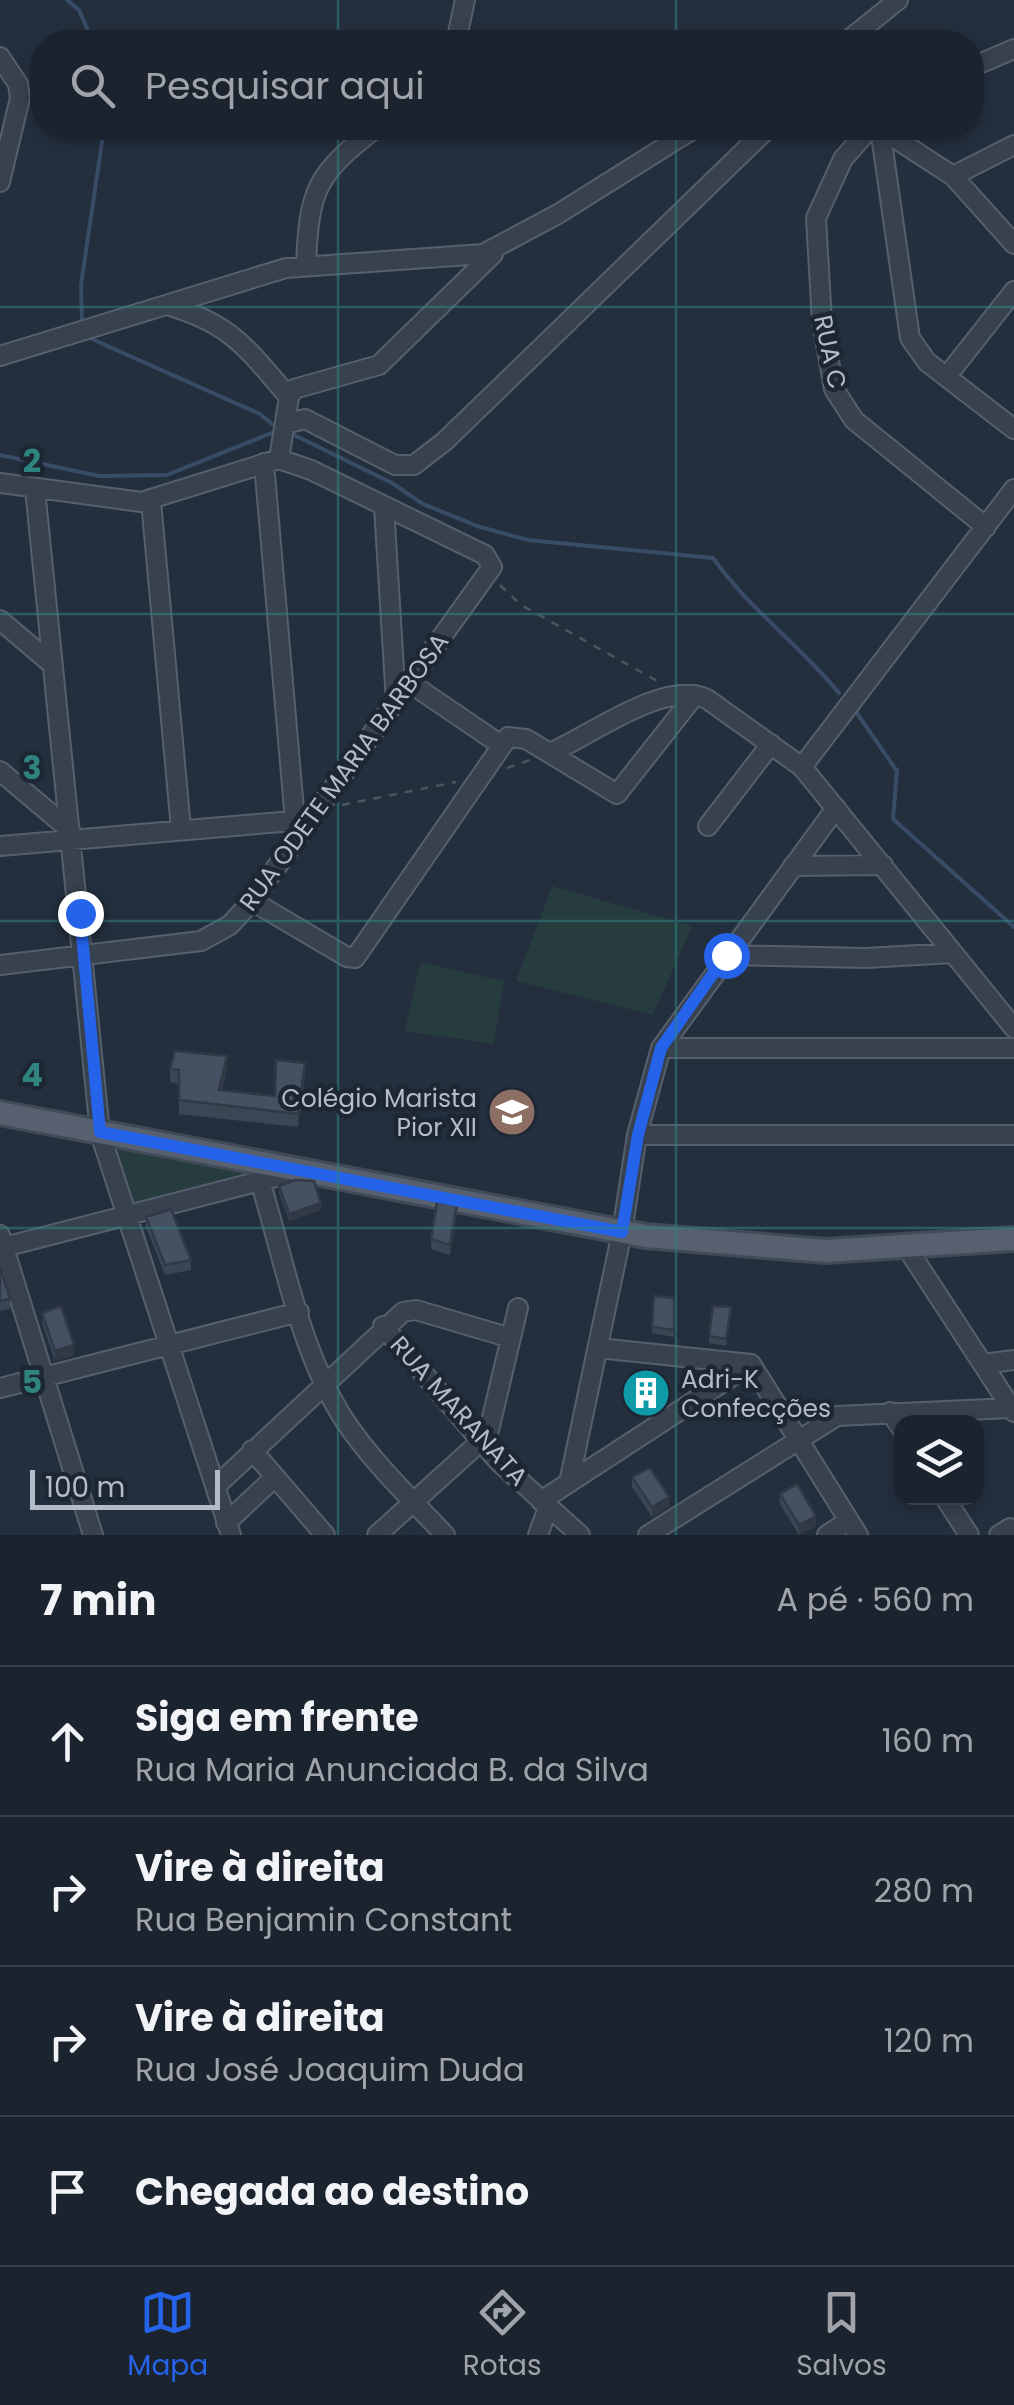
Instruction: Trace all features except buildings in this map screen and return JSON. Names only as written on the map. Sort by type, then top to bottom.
[{"type":"main road","points":[[0,1113],[622,1232],[776,1248],[907,1248],[1014,1238]]},
{"type":"street","points":[[459,30],[465,0]]},
{"type":"street","points":[[861,30],[898,0]]},
{"type":"street","points":[[984,62],[1014,49]]},
{"type":"street","points":[[0,57],[20,91],[0,182]]},
{"type":"street","points":[[306,265],[314,190],[332,164],[361,140]]},
{"type":"street","points":[[0,356],[170,306],[268,272],[306,265],[470,258],[500,246],[675,140]]},
{"type":"street","points":[[285,424],[305,419],[395,465],[414,465],[446,440],[756,140]]},
{"type":"street","name":"RUA C","points":[[860,140],[843,159],[816,218],[822,322],[834,390],[854,420],[986,527]]},
{"type":"street","points":[[881,140],[898,245],[904,321],[918,352],[1014,429]]},
{"type":"street","points":[[898,140],[953,176],[1014,244]]},
{"type":"street","points":[[953,176],[1014,145]]},
{"type":"street","points":[[0,846],[70,836],[307,817],[272,461],[285,424],[289,396],[299,386],[379,365],[500,246]]},
{"type":"street","points":[[946,376],[1014,292]]},
{"type":"street","points":[[170,306],[208,318],[227,330],[289,396]]},
{"type":"street","points":[[0,483],[152,501],[272,461],[384,507],[484,555],[491,563],[489,573]]},
{"type":"street","points":[[802,767],[1014,488]]},
{"type":"street","points":[[36,489],[100,1132],[229,1529]]},
{"type":"street","points":[[152,501],[181,830]]},
{"type":"street","points":[[384,507],[396,702]]},
{"type":"street","name":"RUA ODETE MARIA BARBOSA","points":[[0,965],[202,941],[230,925],[489,573]]},
{"type":"street","points":[[0,620],[53,664]]},
{"type":"street","points":[[410,683],[501,745]]},
{"type":"street","points":[[252,900],[354,958],[501,745],[516,735],[550,752],[604,790],[620,793],[687,695]]},
{"type":"street","points":[[550,752],[636,708],[687,695],[771,744],[802,767],[1014,1028]]},
{"type":"street","points":[[708,826],[771,744]]},
{"type":"street","points":[[0,772],[70,836]]},
{"type":"street","points":[[570,1478],[622,1232],[638,1135],[661,1048],[836,808]]},
{"type":"street","points":[[793,866],[883,864]]},
{"type":"street","points":[[726,955],[866,958],[953,953]]},
{"type":"street","points":[[661,1048],[1014,1048]]},
{"type":"street","points":[[638,1135],[1014,1135]]},
{"type":"street","points":[[93,1535],[1,1244],[261,1184],[295,1172]]},
{"type":"street","points":[[261,1184],[325,1381],[356,1436],[445,1535]]},
{"type":"street","points":[[907,1248],[1012,1410]]},
{"type":"street","points":[[376,1535],[483,1444],[518,1308]]},
{"type":"street","points":[[216,1486],[403,1312],[416,1310],[511,1338]]},
{"type":"street","points":[[0,1388],[300,1312]]},
{"type":"street","name":"RUA MARANATA","points":[[384,1326],[483,1444],[580,1535]]},
{"type":"street","points":[[598,1348],[751,1364]]},
{"type":"street","points":[[983,1364],[1014,1360]]},
{"type":"street","points":[[751,1364],[853,1528],[827,1535]]},
{"type":"street","points":[[538,1535],[544,1504],[570,1478],[751,1364]]},
{"type":"street","points":[[648,1535],[837,1416],[1012,1410]]},
{"type":"street","points":[[890,1412],[894,1418]]},
{"type":"street","points":[[252,1450],[324,1535]]},
{"type":"street","points":[[229,1529],[275,1477]]},
{"type":"street","points":[[949,1505],[968,1535]]},
{"type":"path","points":[[489,573],[521,605],[687,695]]},
{"type":"path","points":[[307,817],[479,778],[550,752]]},
{"type":"green space","points":[[552,886],[692,926],[653,1015],[516,981]]},
{"type":"green space","points":[[420,962],[504,981],[494,1044],[405,1031]]},
{"type":"green space","points":[[110,1144],[253,1171],[256,1177],[134,1209]]},
{"type":"waterway","points":[[67,0],[79,10],[88,30]]},
{"type":"waterway","points":[[82,321],[81,285],[102,140]]},
{"type":"waterway","points":[[85,336],[260,414],[278,429]]},
{"type":"waterway","points":[[0,455],[99,476],[167,475],[279,430]]},
{"type":"waterway","points":[[294,435],[392,483],[423,504],[480,527],[528,540],[713,558],[743,595],[839,693]]},
{"type":"waterway","points":[[854,709],[897,771],[893,819],[1014,927]]},
{"type":"place","name":"Colégio Marista Pior XII","points":[[512,1112]]},
{"type":"place","name":"Adri-K Confecções","points":[[646,1393]]},
{"type":"route","points":[[80,913],[100,1132],[622,1232],[638,1135],[656,1061],[672,1027],[726,955]]}]
